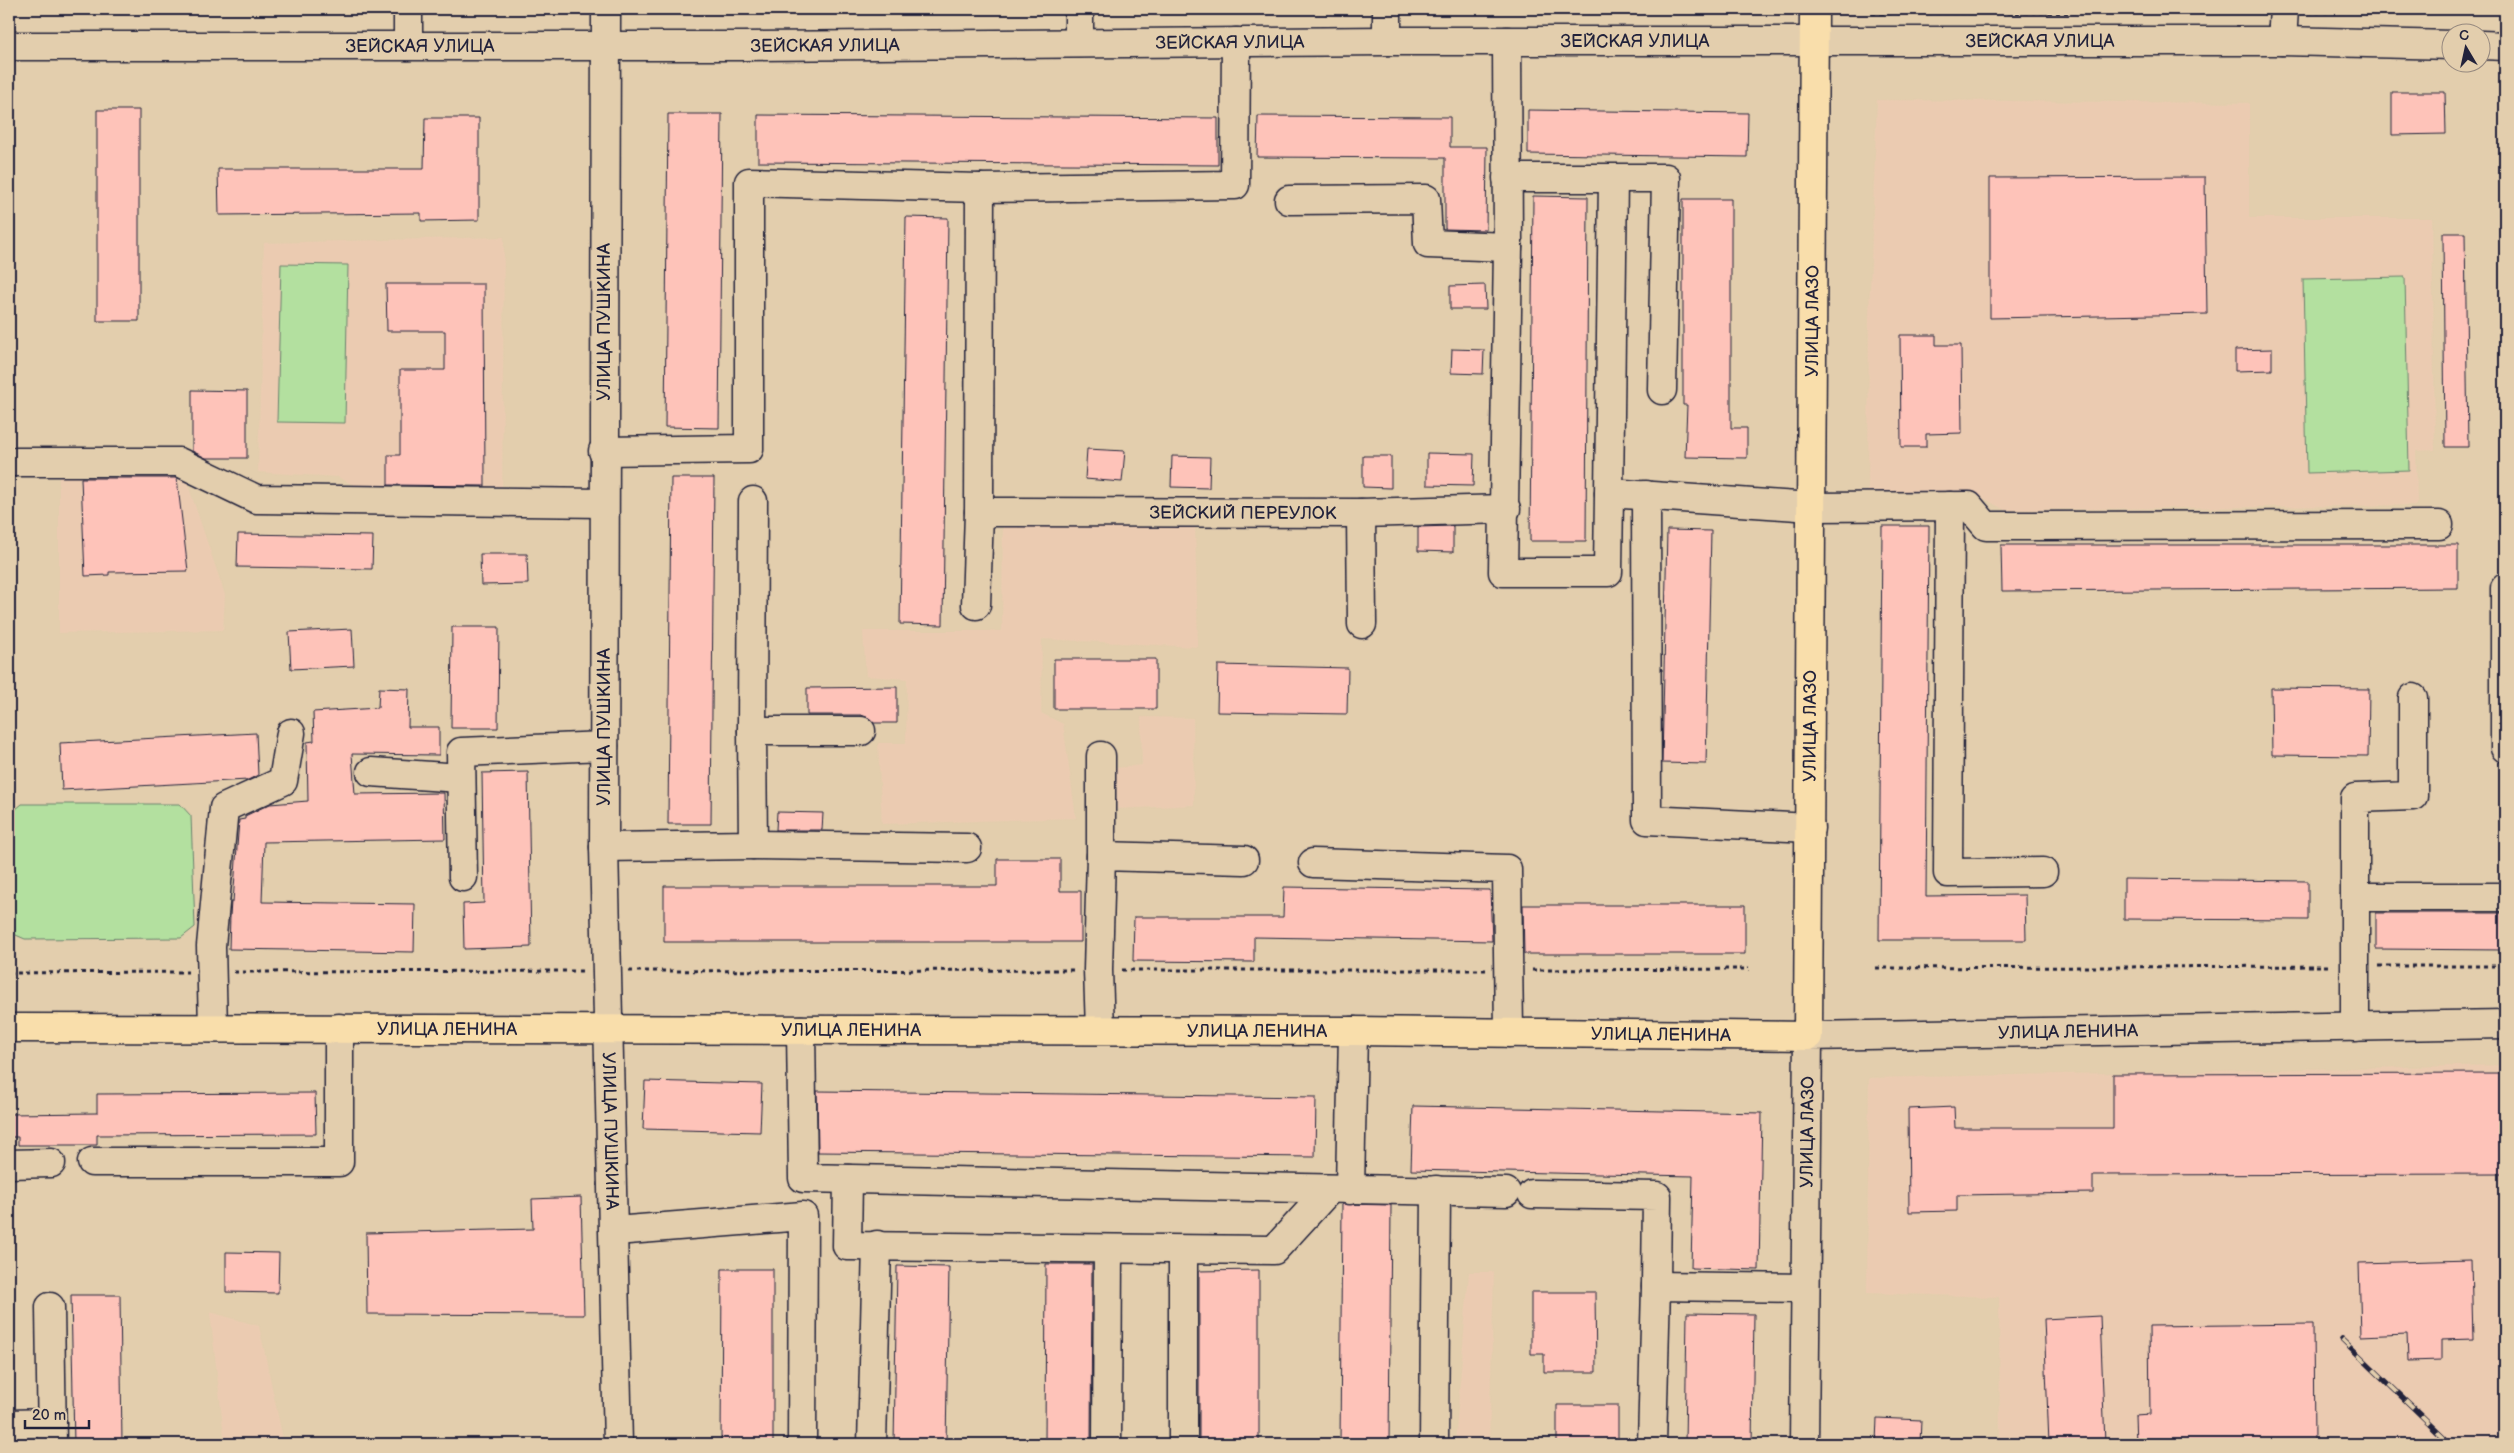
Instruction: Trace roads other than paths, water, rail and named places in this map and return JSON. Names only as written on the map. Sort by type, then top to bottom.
[{"type":"main road","name":"УЛИЦА ЛАЗО","points":[[1808,1036],[1814,9]]},
{"type":"main road","name":"УЛИЦА ЛЕНИНА","points":[[9,1028],[1353,1031],[1808,1036]]},
{"type":"street","points":[[408,9],[408,46]]},
{"type":"street","name":"УЛИЦА ПУШКИНА","points":[[606,9],[603,451],[604,847],[606,971],[610,1030],[615,1231],[618,1444]]},
{"type":"street","points":[[1079,9],[1079,43]]},
{"type":"street","points":[[1387,9],[1387,41]]},
{"type":"street","points":[[2282,41],[2284,10]]},
{"type":"street","name":"ЗЕЙСКАЯ УЛИЦА","points":[[9,46],[743,46],[1387,41],[2282,41],[2442,45]]},
{"type":"street","points":[[1506,41],[1508,247],[1506,509],[1503,572],[1608,572],[1613,179]]},
{"type":"street","points":[[603,451],[748,449],[749,182],[980,188],[1236,185],[1236,42]]},
{"type":"street","points":[[2492,46],[2505,46]]},
{"type":"street","points":[[1507,178],[1666,178],[1662,390]]},
{"type":"street","points":[[976,605],[979,512],[980,188]]},
{"type":"street","points":[[1289,200],[1426,199],[1428,244],[1508,247]]},
{"type":"street","points":[[9,462],[179,462],[256,498],[603,503]]},
{"type":"street","points":[[1609,493],[1812,508],[1969,506],[1986,526],[2439,525]]},
{"type":"street","points":[[1646,495],[1647,820],[1810,828]]},
{"type":"street","points":[[754,501],[752,731],[754,845]]},
{"type":"street","points":[[1950,506],[1948,873],[2043,872]]},
{"type":"street","name":"ЗЕЙСКИЙ ПЕРЕУЛОК","points":[[979,512],[1361,513],[1506,509]]},
{"type":"street","points":[[1361,513],[1362,624]]},
{"type":"street","points":[[2505,588],[2505,748]]},
{"type":"street","points":[[2355,1027],[2355,798],[2412,796],[2413,698]]},
{"type":"street","points":[[752,731],[861,731]]},
{"type":"street","points":[[213,1028],[210,946],[224,808],[283,781],[290,733]]},
{"type":"street","points":[[463,878],[461,752],[604,746]]},
{"type":"street","points":[[1100,1030],[1098,970],[1101,756]]},
{"type":"street","points":[[371,772],[461,778]]},
{"type":"street","points":[[604,847],[754,845],[967,848]]},
{"type":"street","points":[[1101,856],[1244,860]]},
{"type":"street","points":[[1313,863],[1507,869],[1509,1033]]},
{"type":"street","points":[[2355,897],[2505,897]]},
{"type":"street","name":"УЛИЦА ЛЕНИНА","points":[[1808,1036],[2505,1024]]},
{"type":"street","points":[[92,1162],[339,1162],[339,1028]]},
{"type":"street","points":[[800,1030],[803,1178],[1657,1196],[1652,1444]]},
{"type":"street","points":[[848,1179],[847,1246],[1274,1250],[1340,1190],[1353,1031]]},
{"type":"street","name":"УЛИЦА ЛАЗО","points":[[1804,1444],[1808,1036]]},
{"type":"street","points":[[9,1164],[51,1163]]},
{"type":"street","points":[[1434,1444],[1436,1190]]},
{"type":"street","points":[[615,1231],[803,1216],[802,1444]]},
{"type":"street","points":[[872,1444],[877,1245]]},
{"type":"street","points":[[1107,1444],[1108,1249]]},
{"type":"street","points":[[1183,1250],[1183,1444]]},
{"type":"street","points":[[1656,1286],[1805,1288]]},
{"type":"street","points":[[9,1424],[52,1434],[50,1307]]},
{"type":"railway","points":[[2342,1339],[2451,1444]]}]
